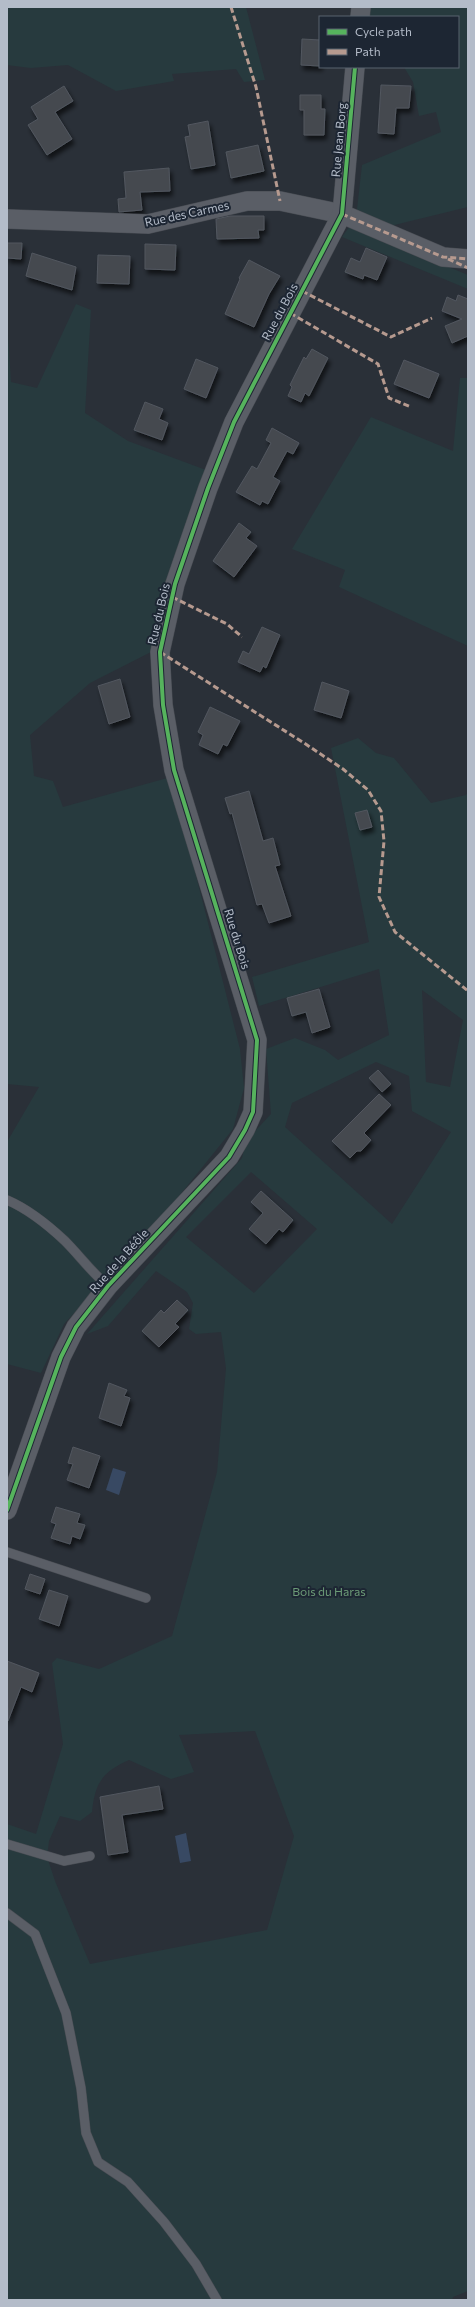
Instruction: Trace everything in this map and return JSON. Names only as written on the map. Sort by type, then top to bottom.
[{"type":"street","name":"Rue Jean Borg","points":[[342,214],[355,68]]},
{"type":"street","name":"Rue des Carmes","points":[[7,219],[148,224],[253,201],[280,201],[342,214],[468,268]]},
{"type":"street","name":"Rue du Bois","points":[[257,1040],[174,770],[163,705],[160,652],[175,584],[208,488],[234,422],[342,214]]},
{"type":"street","points":[[443,257],[468,259]]},
{"type":"street","name":"Rue de la Béôle","points":[[7,1510],[61,1357],[76,1327],[108,1286],[230,1157],[246,1130],[253,1112],[257,1040]]},
{"type":"lane","points":[[7,1200],[29,1212],[66,1241],[93,1274],[108,1286]]},
{"type":"lane","points":[[7,1552],[146,1598]]},
{"type":"lane","points":[[7,1844],[64,1861],[90,1856]]},
{"type":"lane","points":[[7,1913],[36,1934],[66,2013],[81,2088],[86,2133],[98,2162],[128,2182],[164,2222],[196,2264],[217,2300]]},
{"type":"green space","points":[[7,7],[246,7],[265,80],[244,82],[236,69],[172,74],[174,81],[116,91],[68,65],[31,68],[7,65]]},
{"type":"green space","points":[[368,7],[468,7],[468,207],[382,228],[356,218],[362,165],[441,132],[436,112],[419,116],[413,82],[405,68],[459,68],[459,16],[367,16]]},
{"type":"green space","points":[[350,226],[468,275],[468,289],[342,237]]},
{"type":"green space","points":[[76,304],[91,310],[85,413],[128,441],[206,470],[151,652],[90,683],[30,735],[34,776],[53,781],[63,807],[171,777],[240,1049],[244,1088],[233,1129],[163,1216],[64,1324],[41,1373],[7,1364],[7,1142],[39,1087],[7,1084],[7,319],[11,382],[37,388]]},
{"type":"green space","points":[[460,378],[468,378],[468,646],[339,587],[345,570],[292,549],[371,417],[453,451]]},
{"type":"green space","name":"Bois du Haras","points":[[358,738],[376,753],[394,758],[431,803],[466,795],[468,792],[468,2291],[453,2297],[452,2300],[7,2300],[7,1824],[36,1834],[63,1744],[52,1663],[57,1658],[99,1669],[172,1636],[217,1472],[226,1368],[221,1332],[196,1334],[189,1329],[193,1303],[187,1292],[156,1271],[108,1326],[87,1334],[242,1158],[246,1141],[271,1114],[266,1049],[295,1038],[325,1050],[338,1060],[389,1035],[379,969],[259,1006],[252,977],[369,942],[331,748]],"holes":[[[422,990],[463,1020],[450,1087],[426,1082]],[[376,1062],[409,1076],[412,1111],[451,1132],[392,1224],[285,1127],[292,1103]],[[251,1172],[317,1229],[254,1293],[186,1237]],[[255,1731],[294,1836],[267,1930],[90,1964],[55,1881],[47,1857],[49,1841],[60,1816],[80,1821],[92,1812],[95,1793],[98,1786],[106,1774],[120,1764],[129,1760],[171,1779],[194,1772],[179,1735]]]},
{"type":"water","points":[[113,1468],[126,1472],[119,1495],[106,1490]]},
{"type":"water","points":[[186,1833],[191,1861],[180,1863],[175,1836]]},
{"type":"building","points":[[302,39],[319,40],[319,66],[301,65]]},
{"type":"building","points":[[381,85],[411,86],[409,108],[396,108],[394,134],[378,133]]},
{"type":"building","points":[[64,86],[73,101],[55,112],[72,139],[47,155],[28,125],[38,119],[31,107]]},
{"type":"building","points":[[300,95],[321,95],[321,109],[325,109],[324,135],[304,135],[304,110],[300,110]]},
{"type":"building","points":[[208,121],[215,165],[191,169],[185,137],[190,136],[188,125]]},
{"type":"building","points":[[258,145],[264,171],[231,178],[226,152]]},
{"type":"building","points":[[169,168],[170,191],[140,192],[142,210],[119,212],[118,199],[126,198],[124,172]]},
{"type":"building","points":[[230,216],[264,216],[264,230],[258,230],[259,238],[217,239],[216,219]]},
{"type":"building","points":[[7,243],[22,243],[21,259],[7,258]]},
{"type":"building","points":[[145,244],[176,245],[175,270],[145,269]]},
{"type":"building","points":[[366,248],[387,257],[377,280],[364,275],[363,279],[345,272],[351,258],[360,262]]},
{"type":"building","points":[[32,253],[76,267],[72,290],[26,276]]},
{"type":"building","points":[[98,255],[130,256],[129,284],[97,283]]},
{"type":"building","points":[[249,260],[280,276],[269,294],[254,327],[225,314],[240,279],[239,278]]},
{"type":"building","points":[[458,295],[468,299],[468,336],[452,343],[445,326],[462,319],[442,311],[447,297],[456,301]]},
{"type":"building","points":[[312,349],[328,358],[309,396],[305,393],[301,402],[288,396],[292,387],[290,385],[304,357],[306,359]]},
{"type":"building","points":[[196,359],[218,368],[206,398],[184,389]]},
{"type":"building","points":[[404,360],[439,374],[429,398],[394,384]]},
{"type":"building","points":[[145,402],[163,409],[159,419],[168,423],[162,440],[134,430]]},
{"type":"building","points":[[272,428],[299,443],[293,454],[287,451],[273,477],[280,481],[268,504],[262,501],[260,505],[236,492],[252,466],[257,469],[271,443],[266,440]]},
{"type":"building","points":[[239,523],[251,532],[246,538],[257,546],[234,577],[213,561]]},
{"type":"building","points":[[262,627],[280,635],[266,668],[263,666],[260,672],[238,662],[243,651],[249,654]]},
{"type":"building","points":[[120,679],[130,717],[109,724],[98,686]]},
{"type":"building","points":[[322,682],[349,691],[341,718],[314,710]]},
{"type":"building","points":[[210,707],[240,721],[227,746],[223,744],[218,754],[199,745],[203,735],[198,732]]},
{"type":"building","points":[[249,791],[263,841],[273,838],[280,865],[275,866],[291,916],[269,923],[262,904],[257,905],[232,813],[230,814],[225,798]]},
{"type":"building","points":[[367,810],[372,827],[360,830],[355,813]]},
{"type":"building","points":[[319,989],[330,1027],[312,1033],[306,1012],[292,1016],[287,998]]},
{"type":"building","points":[[378,1070],[391,1084],[382,1092],[369,1078]]},
{"type":"building","points":[[379,1094],[391,1105],[364,1133],[371,1140],[361,1151],[357,1151],[350,1158],[332,1141]]},
{"type":"building","points":[[261,1191],[293,1220],[283,1232],[279,1229],[266,1244],[249,1229],[263,1213],[251,1202]]},
{"type":"building","points":[[177,1300],[188,1310],[175,1324],[179,1327],[159,1347],[142,1331],[161,1310],[164,1313]]},
{"type":"building","points":[[109,1383],[127,1390],[124,1396],[130,1398],[121,1426],[99,1418]]},
{"type":"building","points":[[73,1447],[100,1456],[89,1488],[67,1480],[73,1464],[68,1463]]},
{"type":"building","points":[[56,1507],[80,1514],[77,1523],[85,1525],[80,1539],[72,1536],[70,1544],[51,1538],[56,1524],[51,1522]]},
{"type":"building","points":[[30,1574],[45,1579],[40,1594],[25,1589]]},
{"type":"building","points":[[49,1590],[68,1596],[59,1626],[39,1619]]},
{"type":"building","points":[[7,1661],[39,1673],[32,1692],[21,1687],[8,1721]]},
{"type":"building","points":[[159,1786],[163,1809],[122,1815],[128,1852],[108,1855],[100,1797]]},
{"type":"marked path","points":[[231,7],[256,87],[280,201]]},
{"type":"marked path","points":[[342,214],[443,257],[468,259]]},
{"type":"marked path","points":[[448,259],[468,268]]},
{"type":"marked path","points":[[302,291],[391,337],[432,318]]},
{"type":"marked path","points":[[290,313],[378,364],[389,398],[411,407]]},
{"type":"marked path","points":[[172,597],[227,624],[242,637]]},
{"type":"marked path","points":[[160,652],[304,743],[343,769],[368,790],[381,811],[384,841],[379,897],[395,932],[468,991]]},
{"type":"cycle path","points":[[7,1510],[61,1357],[76,1327],[108,1286],[229,1157],[245,1130],[253,1112],[257,1040],[174,770],[163,705],[160,652],[175,584],[208,488],[234,422],[342,214],[355,68]]}]
